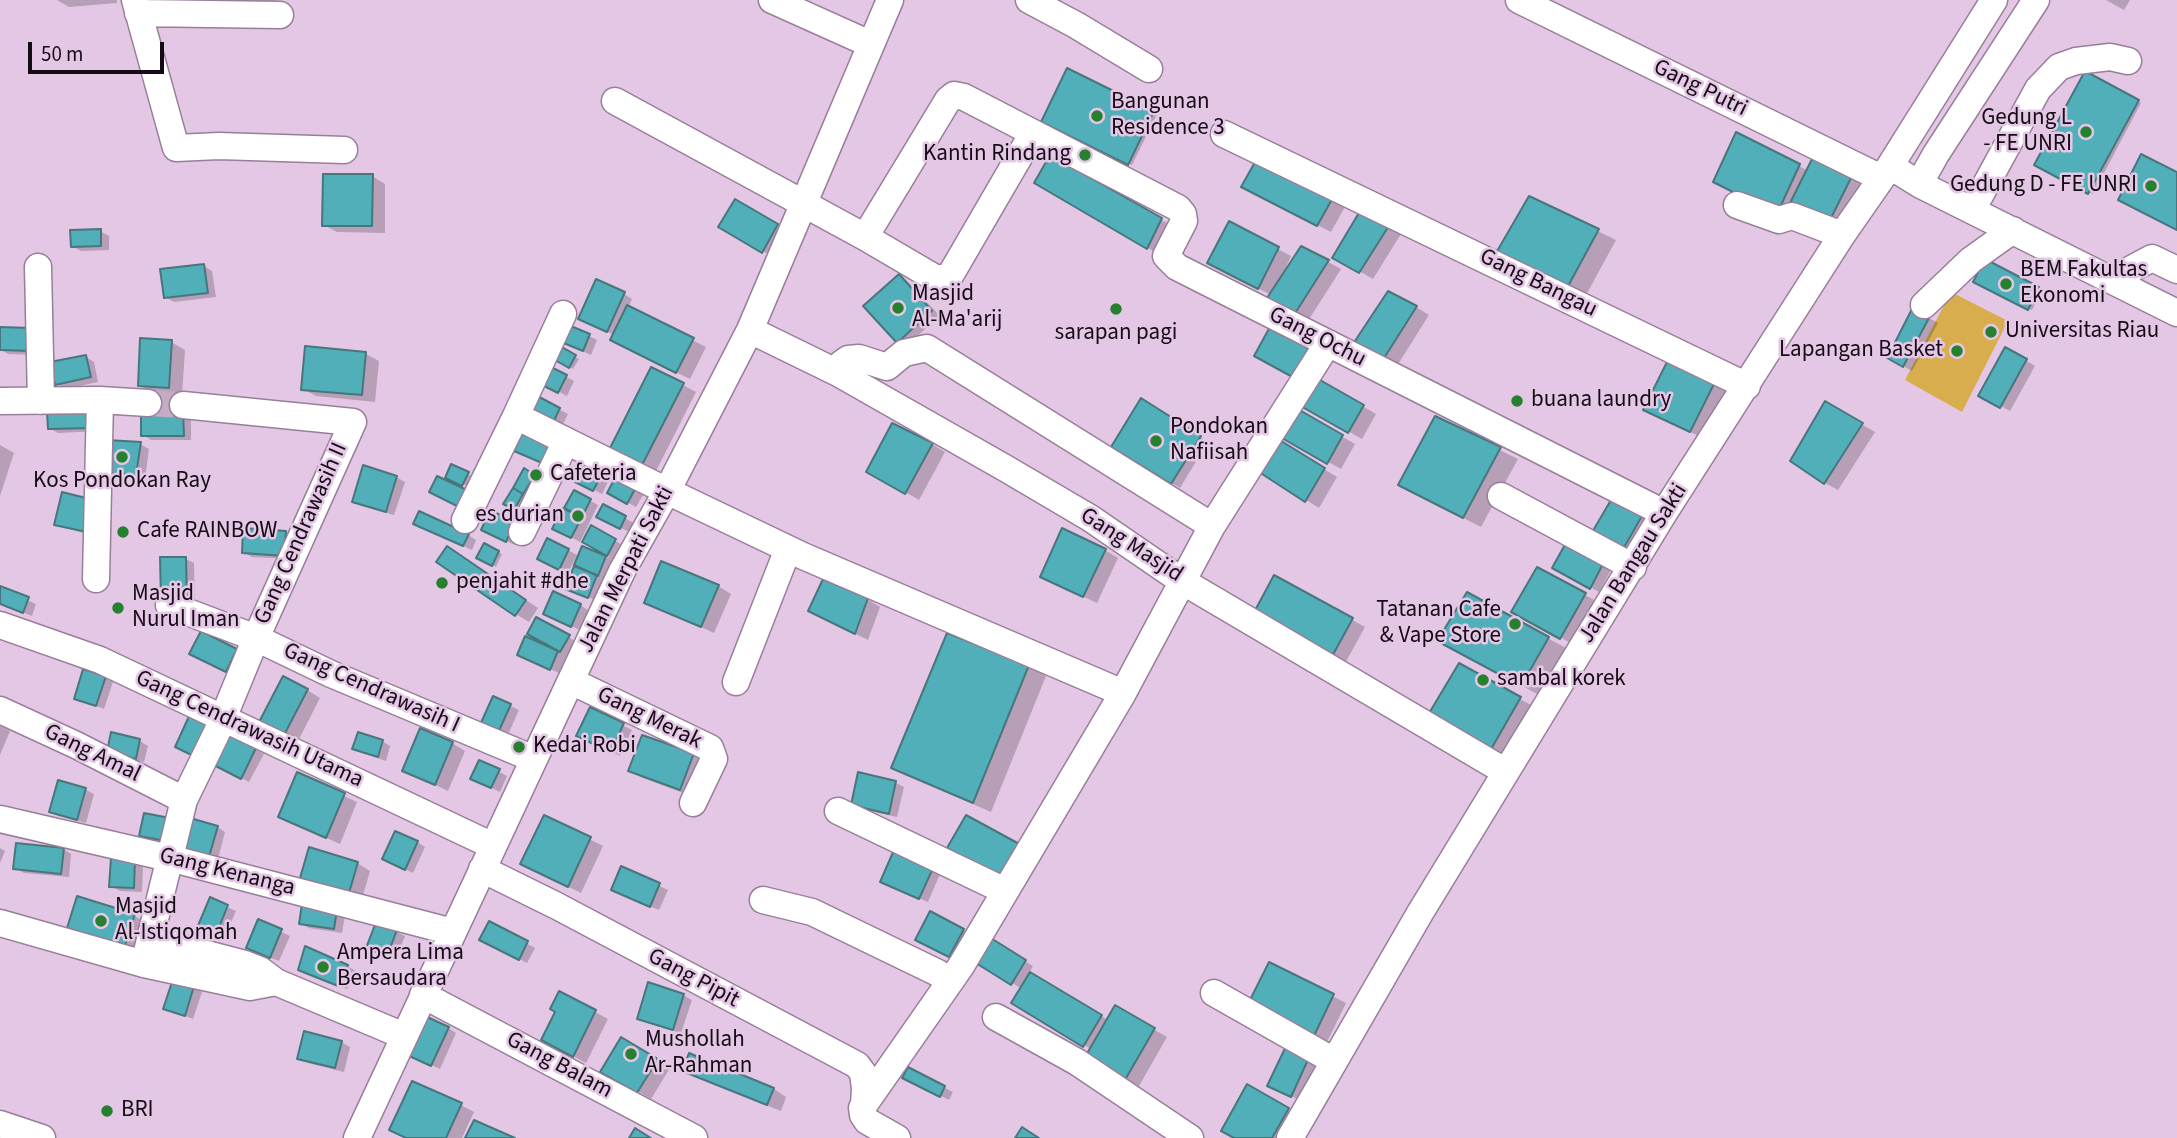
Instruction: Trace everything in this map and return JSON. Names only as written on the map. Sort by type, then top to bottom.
[{"type":"street","points":[[772,0],[870,44]]},
{"type":"street","name":"Jalan Merpati Sakti","points":[[365,1135],[404,1036],[622,571],[667,491],[750,330],[890,0]]},
{"type":"street","points":[[1029,0],[1149,69]]},
{"type":"street","name":"Jalan Bangau Sakti","points":[[1290,1138],[1420,914],[1664,513],[1842,235],[1897,174],[1994,0]]},
{"type":"street","points":[[1897,174],[2036,0]]},
{"type":"street","name":"Gang Putri","points":[[1532,3],[1972,210],[2177,313]]},
{"type":"street","points":[[281,15],[136,7],[177,148],[219,146],[344,150]]},
{"type":"street","points":[[1972,210],[2038,89],[2059,67],[2076,61],[2110,57],[2128,61]]},
{"type":"street","points":[[615,101],[804,203],[935,278],[946,278],[951,274],[1032,133],[964,97],[954,95],[947,100],[865,237]]},
{"type":"street","name":"Gang Ochu","points":[[1032,133],[1178,208],[1184,220],[1166,256],[1177,267],[1664,513]]},
{"type":"street","name":"Gang Bangau","points":[[1224,134],[1747,386]]},
{"type":"street","points":[[1737,205],[1779,220],[1792,216],[1842,235]]},
{"type":"street","points":[[1924,305],[1971,260],[2013,230]]},
{"type":"street","points":[[2111,280],[2152,258],[2177,270]]},
{"type":"street","points":[[38,267],[41,401]]},
{"type":"street","points":[[465,520],[563,314]]},
{"type":"street","name":"Gang Masjid","points":[[750,330],[838,373],[1090,518],[1182,580],[1506,772]]},
{"type":"street","points":[[897,1138],[867,1121],[862,1108],[961,965],[1123,693],[1212,526],[1328,343]]},
{"type":"street","points":[[838,373],[841,364],[848,359],[859,358],[887,367],[904,353],[927,348],[1212,526]]},
{"type":"street","points":[[0,401],[148,403]]},
{"type":"street","points":[[96,579],[100,401]]},
{"type":"street","name":"Gang Cendrawasih II","points":[[147,951],[184,800],[223,718],[353,422],[183,405]]},
{"type":"street","points":[[516,416],[788,549],[1123,693]]},
{"type":"street","points":[[522,532],[566,441]]},
{"type":"street","points":[[1501,496],[1633,567]]},
{"type":"street","points":[[736,682],[788,549]]},
{"type":"street","name":"Gang Cendrawasih I","points":[[169,605],[256,638],[331,674],[534,759]]},
{"type":"street","name":"Gang Cendrawasih Utama","points":[[0,625],[100,660],[223,718],[488,858]]},
{"type":"street","name":"Gang Merak","points":[[571,681],[710,748],[715,759],[693,803]]},
{"type":"street","name":"Gang Amal","points":[[0,710],[184,800]]},
{"type":"street","points":[[838,811],[1005,891]]},
{"type":"street","name":"Gang Kenanga","points":[[0,819],[169,858],[453,932]]},
{"type":"street","name":"Gang Pipit","points":[[488,858],[580,918],[857,1065],[863,1073],[864,1105]]},
{"type":"street","points":[[763,900],[812,912],[938,973],[949,982]]},
{"type":"street","points":[[0,923],[147,951],[245,964],[260,970],[276,982],[404,1036]]},
{"type":"street","points":[[1214,993],[1334,1061]]},
{"type":"street","name":"Gang Balam","points":[[423,995],[694,1138]]},
{"type":"street","points":[[996,1017],[1077,1062],[1189,1138]]},
{"type":"street","points":[[0,1124],[32,1136]]},
{"type":"shaded area","name":"Lapangan Basket","points":[[1951,292],[2008,321],[1962,412],[1905,380]]},
{"type":"building","name":"Bangunan Residence 3","points":[[1067,68],[1154,111],[1128,165],[1041,122]]},
{"type":"building","name":"Gedung L - FE UNRI","points":[[2085,71],[2139,100],[2088,194],[2034,165]]},
{"type":"building","points":[[1736,132],[1800,164],[1777,214],[1713,182]]},
{"type":"building","points":[[1815,153],[1854,172],[1828,224],[1789,205]]},
{"type":"building","name":"Gedung D - FE UNRI","points":[[2141,154],[2177,172],[2177,230],[2118,200]]},
{"type":"building","points":[[1050,155],[1162,218],[1147,249],[1034,183]]},
{"type":"building","points":[[1259,155],[1335,194],[1317,226],[1241,187]]},
{"type":"building","points":[[323,174],[373,174],[372,226],[322,226]]},
{"type":"building","points":[[1529,196],[1599,229],[1567,288],[1496,253]]},
{"type":"building","points":[[735,199],[778,224],[762,253],[718,227]]},
{"type":"building","points":[[1363,206],[1392,221],[1359,273],[1332,258]]},
{"type":"building","points":[[1229,221],[1279,247],[1258,289],[1207,263]]},
{"type":"building","points":[[101,229],[101,246],[71,247],[70,230]]},
{"type":"building","points":[[1301,246],[1329,260],[1294,315],[1267,298]]},
{"type":"building","name":"BEM Fakultas Ekonomi","points":[[1985,259],[2039,287],[2028,310],[1973,282]]},
{"type":"building","points":[[204,264],[208,293],[164,298],[160,269]]},
{"type":"building","name":"Masjid Al-Ma'arij","points":[[899,274],[932,311],[897,343],[863,306]]},
{"type":"building","points":[[596,279],[625,292],[607,332],[578,319]]},
{"type":"building","points":[[1388,291],[1417,306],[1381,363],[1351,347]]},
{"type":"building","points":[[627,305],[694,338],[676,373],[610,340]]},
{"type":"building","points":[[1913,307],[1930,316],[1903,367],[1887,358]]},
{"type":"building","points":[[561,322],[590,334],[583,351],[554,339]]},
{"type":"building","points":[[1271,325],[1317,346],[1298,380],[1254,356]]},
{"type":"building","points":[[0,327],[31,328],[31,351],[0,350]]},
{"type":"building","points":[[140,338],[172,340],[169,388],[138,386]]},
{"type":"building","points":[[305,346],[366,352],[362,395],[301,390]]},
{"type":"building","points":[[560,346],[576,355],[569,368],[553,359]]},
{"type":"building","points":[[2005,347],[2027,359],[2000,408],[1978,396]]},
{"type":"building","points":[[86,355],[91,377],[55,385],[50,362]]},
{"type":"building","points":[[1669,358],[1716,380],[1690,432],[1643,410]]},
{"type":"building","points":[[547,365],[567,375],[558,393],[538,383]]},
{"type":"building","points":[[651,367],[684,383],[640,469],[608,452]]},
{"type":"building","points":[[1313,376],[1364,405],[1348,433],[1297,404]]},
{"type":"building","points":[[528,391],[560,408],[553,423],[520,407]]},
{"type":"building","name":"Pondokan Nafiisah","points":[[1141,398],[1201,436],[1171,484],[1111,447]]},
{"type":"building","points":[[1825,401],[1863,423],[1824,484],[1790,461]]},
{"type":"building","points":[[1296,408],[1343,435],[1327,464],[1280,437]]},
{"type":"building","points":[[141,409],[183,409],[184,436],[141,436]]},
{"type":"building","points":[[94,411],[95,428],[48,429],[47,412]]},
{"type":"building","points":[[1435,416],[1501,447],[1463,518],[1398,485]]},
{"type":"building","points":[[892,423],[933,443],[905,494],[866,472]]},
{"type":"building","points":[[525,426],[553,438],[542,463],[514,451]]},
{"type":"building","points":[[1278,439],[1325,468],[1305,502],[1259,472]]},
{"type":"building","name":"Kos Pondokan Ray","points":[[107,440],[141,442],[136,475],[105,473]]},
{"type":"building","points":[[451,464],[469,472],[462,486],[445,478]]},
{"type":"building","points":[[363,465],[397,476],[386,512],[352,502]]},
{"type":"building","points":[[584,465],[602,474],[593,491],[575,482]]},
{"type":"building","points":[[524,468],[535,475],[523,494],[513,488]]},
{"type":"building","points":[[437,476],[469,491],[461,508],[429,492]]},
{"type":"building","points":[[615,478],[635,489],[627,504],[607,493]]},
{"type":"building","points":[[513,488],[523,494],[514,510],[503,504]]},
{"type":"building","points":[[574,490],[591,499],[582,517],[564,508]]},
{"type":"building","points":[[62,492],[94,500],[87,532],[54,525]]},
{"type":"building","points":[[1611,500],[1642,516],[1622,551],[1591,534]]},
{"type":"building","points":[[603,504],[626,516],[620,529],[596,517]]},
{"type":"building","points":[[562,508],[582,517],[571,538],[552,529]]},
{"type":"building","points":[[490,510],[515,522],[506,542],[481,530]]},
{"type":"building","points":[[419,511],[469,534],[463,546],[413,524]]},
{"type":"building","points":[[591,525],[616,539],[607,556],[582,542]]},
{"type":"building","points":[[243,528],[286,531],[284,556],[242,553]]},
{"type":"building","points":[[1062,528],[1106,549],[1083,597],[1040,577]]},
{"type":"building","points":[[547,538],[569,549],[559,570],[537,559]]},
{"type":"building","points":[[1567,541],[1604,562],[1590,589],[1552,568]]},
{"type":"building","points":[[484,543],[499,551],[492,566],[476,558]]},
{"type":"building","points":[[447,546],[526,600],[515,616],[436,562]]},
{"type":"building","points":[[582,546],[606,556],[598,576],[574,565]]},
{"type":"building","points":[[160,557],[186,557],[187,600],[161,601]]},
{"type":"building","points":[[661,561],[719,585],[701,627],[644,603]]},
{"type":"building","points":[[574,566],[597,575],[588,598],[565,589]]},
{"type":"building","points":[[1537,567],[1586,593],[1560,639],[1511,612]]},
{"type":"building","points":[[1274,575],[1353,618],[1329,662],[1251,618]]},
{"type":"building","points":[[823,579],[868,598],[855,634],[808,611]]},
{"type":"building","points":[[0,586],[29,597],[23,613],[0,604]]},
{"type":"building","points":[[553,591],[581,604],[571,627],[543,614]]},
{"type":"building","points":[[1467,592],[1549,637],[1521,686],[1437,641]]},
{"type":"building","points":[[536,617],[570,635],[560,652],[527,634]]},
{"type":"building","points":[[201,631],[237,649],[226,672],[189,654]]},
{"type":"building","points":[[947,633],[1029,665],[973,803],[891,768]]},
{"type":"building","points":[[525,636],[558,651],[550,670],[517,655]]},
{"type":"building","points":[[1459,663],[1521,697],[1490,751],[1428,715]]},
{"type":"building","points":[[83,669],[106,676],[96,706],[74,699]]},
{"type":"building","points":[[283,676],[308,689],[283,737],[258,724]]},
{"type":"building","points":[[493,696],[511,704],[498,733],[480,725]]},
{"type":"building","points":[[590,707],[624,723],[611,752],[576,736]]},
{"type":"building","points":[[190,714],[217,727],[202,760],[175,747]]},
{"type":"building","points":[[420,728],[453,742],[435,785],[402,771]]},
{"type":"building","points":[[222,730],[256,748],[241,779],[206,761]]},
{"type":"building","points":[[111,732],[140,739],[136,759],[107,752]]},
{"type":"building","points":[[358,732],[383,740],[378,757],[352,749]]},
{"type":"building","points":[[642,735],[694,753],[680,790],[628,771]]},
{"type":"building","points":[[479,760],[500,769],[491,788],[470,779]]},
{"type":"building","points":[[297,772],[345,793],[326,838],[278,817]]},
{"type":"building","points":[[858,772],[896,781],[889,814],[851,805]]},
{"type":"building","points":[[58,780],[86,788],[77,820],[49,812]]},
{"type":"building","points":[[144,813],[175,819],[171,842],[139,836]]},
{"type":"building","points":[[544,815],[591,837],[568,887],[520,864]]},
{"type":"building","points":[[966,815],[1023,846],[1004,880],[947,848]]},
{"type":"building","points":[[190,818],[218,826],[208,860],[181,853]]},
{"type":"building","points":[[395,831],[418,841],[405,870],[382,859]]},
{"type":"building","points":[[16,843],[64,848],[61,874],[13,869]]},
{"type":"building","points":[[309,847],[358,862],[349,893],[300,878]]},
{"type":"building","points":[[894,850],[933,868],[919,899],[880,882]]},
{"type":"building","points":[[111,858],[135,859],[134,888],[109,887]]},
{"type":"building","points":[[621,866],[660,883],[650,907],[611,890]]},
{"type":"building","name":"Masjid Al-Istiqomah","points":[[77,896],[135,914],[125,946],[67,928]]},
{"type":"building","points":[[210,897],[228,905],[216,935],[197,928]]},
{"type":"building","points":[[302,904],[337,909],[334,929],[299,924]]},
{"type":"building","points":[[930,911],[964,929],[949,957],[915,940]]},
{"type":"building","points":[[258,919],[282,929],[270,958],[246,948]]},
{"type":"building","points":[[489,921],[528,941],[519,960],[479,940]]},
{"type":"building","points":[[376,922],[397,930],[387,956],[366,948]]},
{"type":"building","points":[[986,935],[1026,960],[1011,985],[971,960]]},
{"type":"building","name":"Ampera Lima Bersaudara","points":[[305,946],[348,965],[338,986],[298,970]]},
{"type":"building","points":[[1269,962],[1334,994],[1312,1040],[1246,1008]]},
{"type":"building","points":[[1030,972],[1102,1015],[1083,1047],[1011,1003]]},
{"type":"building","points":[[173,979],[194,986],[185,1016],[163,1009]]},
{"type":"building","points":[[648,982],[684,994],[673,1030],[637,1019]]},
{"type":"building","points":[[559,991],[596,1010],[573,1057],[541,1040],[555,1012],[550,1009]]},
{"type":"building","points":[[1115,1005],[1155,1028],[1125,1080],[1085,1057]]},
{"type":"building","points":[[425,1016],[449,1027],[431,1066],[407,1055]]},
{"type":"building","points":[[304,1031],[342,1041],[335,1068],[297,1059]]},
{"type":"building","points":[[621,1037],[658,1059],[637,1093],[600,1072]]},
{"type":"building","points":[[1288,1042],[1311,1053],[1291,1097],[1267,1086]]},
{"type":"building","points":[[689,1053],[774,1088],[767,1105],[682,1071]]},
{"type":"building","points":[[908,1067],[945,1086],[940,1097],[902,1078]]},
{"type":"building","points":[[412,1081],[462,1103],[446,1138],[406,1138],[389,1130]]},
{"type":"building","points":[[1247,1084],[1289,1108],[1272,1138],[1234,1138],[1221,1131]]},
{"type":"building","points":[[474,1120],[515,1138],[465,1138]]},
{"type":"building","points":[[1022,1127],[1039,1138],[1015,1138]]},
{"type":"building","points":[[635,1128],[651,1138],[629,1138]]},
{"type":"tunnel","points":[[148,403],[183,405]]},
{"type":"place","name":"Bangunan Residence 3","points":[[1097,116]]},
{"type":"place","name":"Gedung L - FE UNRI","points":[[2086,132]]},
{"type":"place","name":"Kantin Rindang","points":[[1085,155]]},
{"type":"place","name":"Gedung D - FE UNRI","points":[[2151,186]]},
{"type":"place","name":"BEM Fakultas Ekonomi","points":[[2006,284]]},
{"type":"place","name":"Masjid Al-Ma'arij","points":[[898,308]]},
{"type":"place","name":"sarapan pagi","points":[[1116,309]]},
{"type":"place","name":"Universitas Riau","points":[[1991,332]]},
{"type":"place","name":"Lapangan Basket","points":[[1957,351]]},
{"type":"place","name":"buana laundry","points":[[1517,401]]},
{"type":"place","name":"Pondokan Nafiisah","points":[[1156,441]]},
{"type":"place","name":"Kos Pondokan Ray","points":[[122,457]]},
{"type":"place","name":"Cafeteria","points":[[536,475]]},
{"type":"place","name":"es durian","points":[[578,516]]},
{"type":"place","name":"Cafe RAINBOW","points":[[123,532]]},
{"type":"place","name":"penjahit #dhe","points":[[442,583]]},
{"type":"place","name":"Masjid Nurul Iman","points":[[118,608]]},
{"type":"place","name":"Tatanan Cafe & Vape Store","points":[[1515,624]]},
{"type":"place","name":"sambal korek","points":[[1483,680]]},
{"type":"place","name":"Kedai Robi","points":[[519,747]]},
{"type":"place","name":"Masjid Al-Istiqomah","points":[[101,921]]},
{"type":"place","name":"Ampera Lima Bersaudara","points":[[323,967]]},
{"type":"place","name":"Mushollah Ar-Rahman","points":[[631,1054]]},
{"type":"place","name":"BRI","points":[[107,1111]]}]
